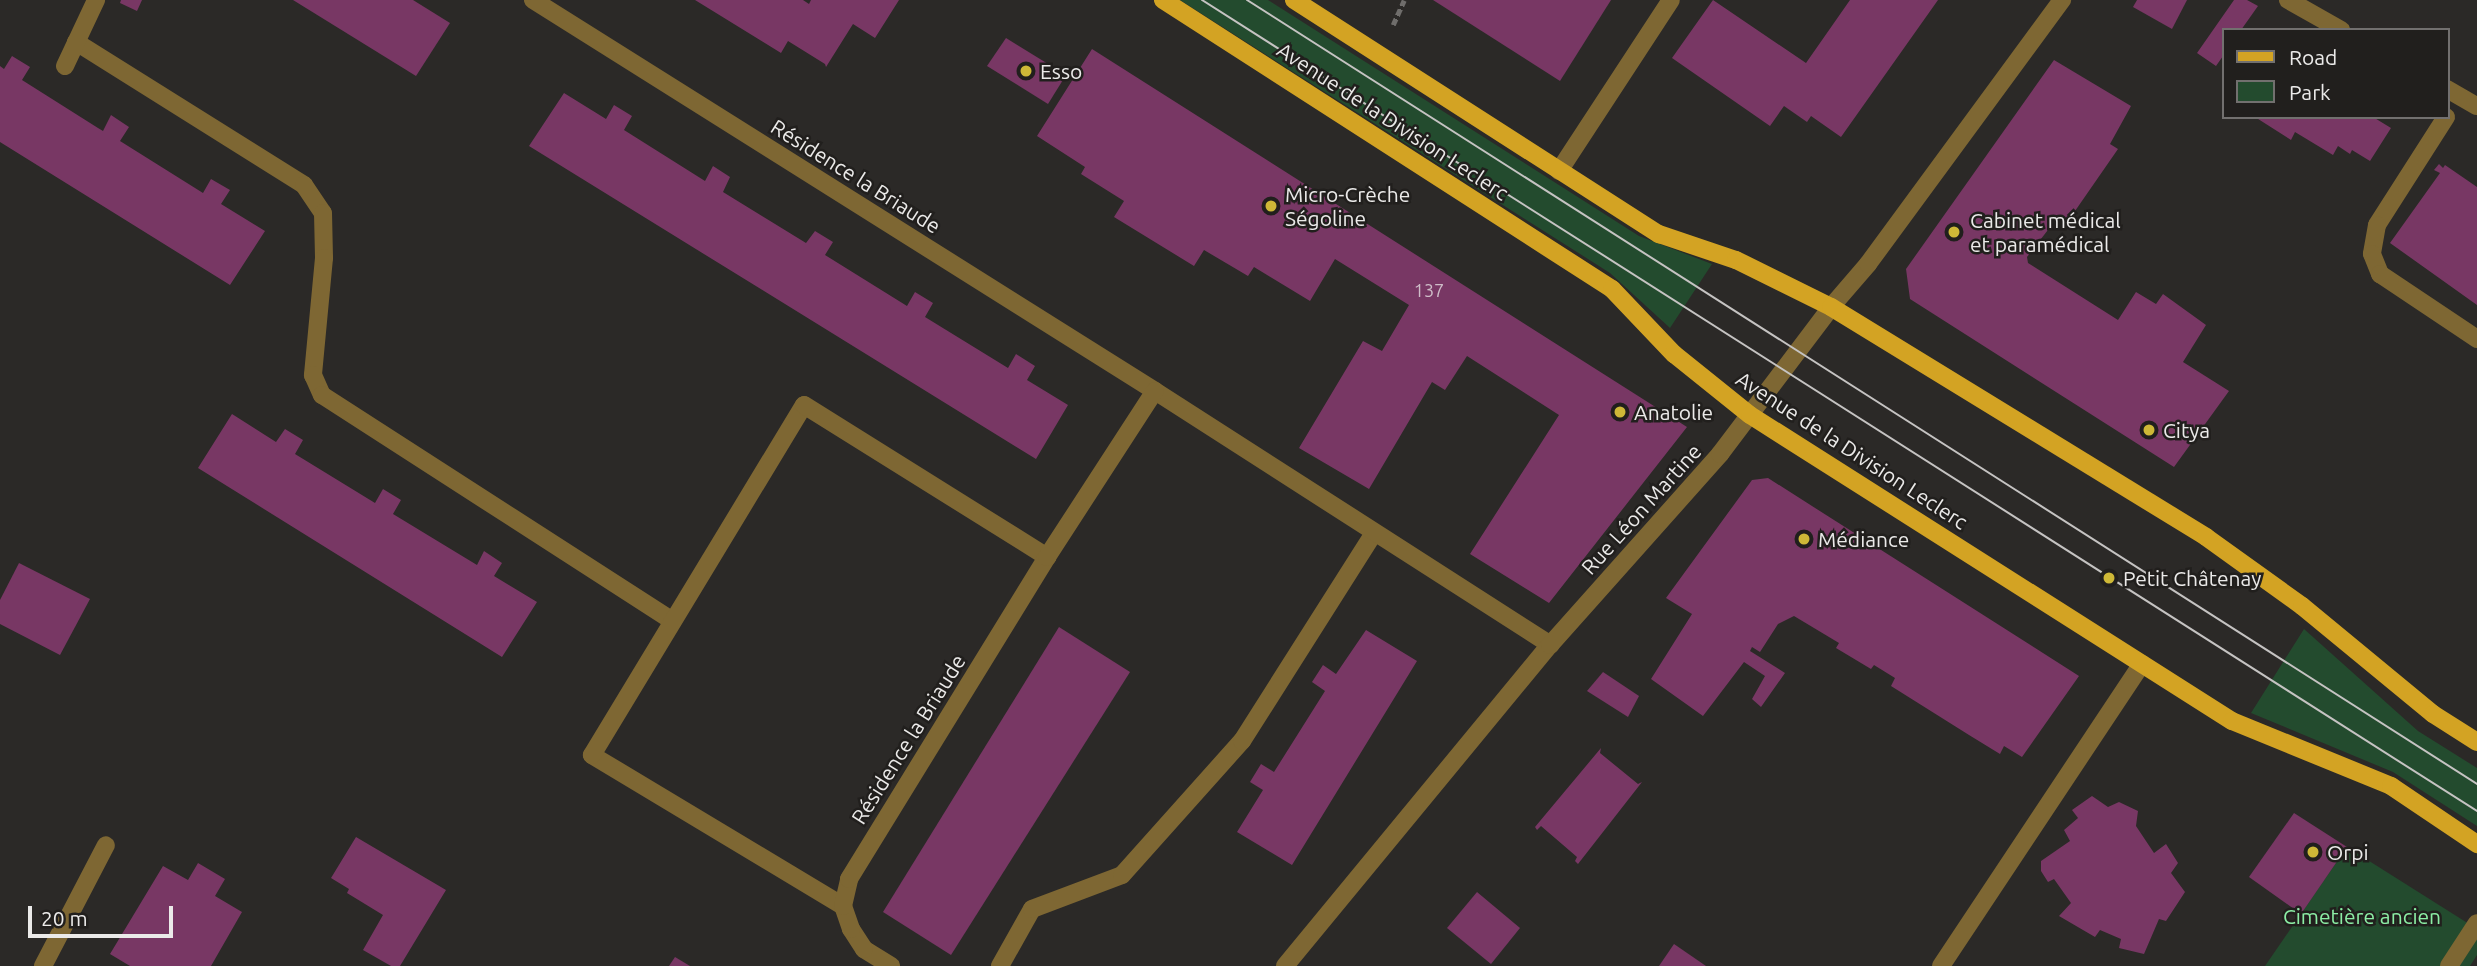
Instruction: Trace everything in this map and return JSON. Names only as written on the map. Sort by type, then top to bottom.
[{"type":"main road","name":"Avenue de la Division Leclerc","points":[[1163,0],[1612,289],[1674,354],[1750,415],[2232,721],[2391,786],[2477,844]]},
{"type":"main road","points":[[1294,0],[1659,234],[1736,260],[1831,307],[2206,537],[2302,606],[2433,714],[2477,742]]},
{"type":"street","points":[[65,66],[96,0]]},
{"type":"street","name":"Résidence la Briaude","points":[[533,0],[1155,391],[1550,645]]},
{"type":"street","points":[[1559,171],[1671,0]]},
{"type":"street","name":"Rue Léon Martine","points":[[1285,966],[1550,645],[1720,454],[1831,307],[1868,264],[2062,0]]},
{"type":"street","points":[[2288,0],[2337,28]]},
{"type":"street","points":[[76,42],[304,185],[323,213],[324,258],[313,375],[322,396],[673,621]]},
{"type":"street","points":[[2449,110],[2454,93],[2477,106]]},
{"type":"street","points":[[2446,119],[2376,225],[2372,254],[2380,274],[2477,339]]},
{"type":"street","name":"Résidence la Briaude","points":[[843,906],[849,879],[1047,557],[1155,391]]},
{"type":"street","points":[[891,966],[864,949],[851,929],[843,906],[592,755],[804,405],[1047,557]]},
{"type":"street","points":[[1000,966],[1032,909],[1122,876],[1242,741],[1374,533]]},
{"type":"street","points":[[1941,966],[2142,664]]},
{"type":"street","points":[[43,966],[106,845]]},
{"type":"street","points":[[2449,966],[2477,923]]},
{"type":"green space","points":[[1180,0],[1268,0],[1639,236],[1712,264],[1670,328],[1610,273]]},
{"type":"green space","points":[[2304,629],[2418,731],[2477,768],[2477,826],[2393,772],[2251,713]]},
{"type":"green space","name":"Cimetière ancien","points":[[2347,847],[2477,929],[2477,955],[2470,966],[2265,966]]},
{"type":"building","points":[[121,0],[142,0],[137,11],[120,3]]},
{"type":"building","points":[[293,0],[413,0],[450,23],[416,76]]},
{"type":"building","points":[[695,0],[803,0],[809,4],[811,0],[899,0],[875,38],[853,24],[826,67],[788,41],[781,53]]},
{"type":"building","points":[[1433,0],[1611,0],[1560,81]]},
{"type":"building","points":[[1713,0],[1806,63],[1850,0],[1938,0],[1841,137],[1811,116],[1807,122],[1784,106],[1770,126],[1672,58]]},
{"type":"building","points":[[2137,0],[2187,0],[2172,29],[2133,7]]},
{"type":"building","points":[[2234,0],[2247,0],[2258,6],[2242,28],[2222,28],[2222,57],[2216,66],[2197,53]]},
{"type":"building","name":"Esso","points":[[1006,38],[1066,75],[1048,104],[987,66]]},
{"type":"building","points":[[1092,49],[1687,427],[1549,603],[1470,554],[1559,415],[1467,356],[1445,390],[1432,382],[1369,489],[1299,448],[1363,341],[1382,351],[1409,305],[1335,259],[1310,301],[1254,267],[1248,276],[1204,250],[1194,266],[1114,217],[1124,201],[1081,174],[1085,167],[1037,136]]},
{"type":"building","points":[[12,56],[30,67],[22,80],[103,131],[111,115],[129,127],[120,141],[203,193],[211,179],[230,190],[221,204],[265,231],[230,285],[0,142],[0,66],[4,69]]},
{"type":"building","points":[[2054,60],[2131,106],[2110,144],[2118,149],[2066,224],[2058,217],[2027,257],[2028,263],[2118,320],[2136,292],[2156,304],[2163,294],[2206,325],[2183,362],[2229,391],[2174,467],[1910,299],[1906,269]]},
{"type":"building","points":[[564,93],[606,119],[614,105],[632,116],[624,130],[705,181],[713,166],[730,177],[723,192],[806,243],[815,231],[833,242],[825,255],[907,306],[915,292],[933,303],[925,317],[1008,368],[1016,354],[1035,366],[1027,380],[1068,405],[1036,459],[529,146]]},
{"type":"building","points":[[2258,119],[2376,119],[2391,128],[2370,161],[2352,150],[2350,154],[2338,146],[2333,155],[2295,132],[2291,140]]},
{"type":"building","points":[[2439,164],[2443,168],[2445,165],[2477,187],[2477,305],[2390,243],[2440,173],[2434,170]]},
{"type":"building","points":[[232,414],[276,442],[285,429],[303,440],[295,454],[375,503],[383,489],[401,500],[393,514],[477,565],[484,551],[502,563],[494,576],[537,602],[502,657],[198,468]]},
{"type":"building","points":[[1768,478],[2079,676],[2022,757],[2004,746],[2000,754],[1969,735],[1891,686],[1895,678],[1874,665],[1871,669],[1836,648],[1839,643],[1794,616],[1778,624],[1760,652],[1752,647],[1750,651],[1785,673],[1761,707],[1752,699],[1765,676],[1744,662],[1703,716],[1651,679],[1692,614],[1666,598],[1752,480]]},
{"type":"building","points":[[19,563],[90,599],[60,655],[0,624],[0,600]]},
{"type":"building","points":[[1059,627],[1130,672],[951,955],[883,912]]},
{"type":"building","points":[[1366,630],[1417,661],[1292,865],[1237,832],[1263,790],[1250,782],[1261,764],[1274,772],[1325,691],[1312,682],[1323,665],[1336,674]]},
{"type":"building","points":[[1603,672],[1639,696],[1628,717],[1587,691]]},
{"type":"building","points":[[1601,748],[1600,753],[1638,784],[1642,782],[1578,864],[1575,861],[1577,857],[1541,826],[1537,830],[1535,827]]},
{"type":"building","points":[[2092,796],[2108,807],[2119,802],[2138,811],[2136,826],[2154,853],[2166,844],[2178,863],[2171,873],[2185,892],[2166,921],[2159,919],[2144,954],[2119,948],[2121,939],[2100,930],[2095,937],[2059,916],[2071,903],[2054,879],[2048,882],[2041,871],[2041,861],[2070,841],[2064,830],[2078,818],[2072,810]]},
{"type":"building","points":[[2294,813],[2347,847],[2301,914],[2249,877]]},
{"type":"building","points":[[356,837],[446,890],[400,966],[391,966],[363,950],[383,915],[347,893],[349,889],[331,878]]},
{"type":"building","points":[[198,863],[225,879],[215,896],[242,912],[211,966],[130,966],[110,954],[163,866],[188,880]]},
{"type":"building","points":[[1477,892],[1520,928],[1491,964],[1447,928]]},
{"type":"building","points":[[1674,944],[1706,966],[1659,966]]},
{"type":"building","points":[[675,957],[690,966],[669,966]]},
{"type":"tram line","points":[[1202,0],[2477,811]]},
{"type":"tram line","points":[[1247,0],[2477,784]]},
{"type":"place","name":"Esso","points":[[1026,71]]},
{"type":"place","name":"Micro-Crèche Ségoline","points":[[1271,206]]},
{"type":"place","name":"Cabinet médical et paramédical","points":[[1954,232]]},
{"type":"place","name":"Anatolie","points":[[1620,412]]},
{"type":"place","name":"Citya","points":[[2149,430]]},
{"type":"place","name":"Médiance","points":[[1804,539]]},
{"type":"place","name":"Petit Châtenay","points":[[2109,578]]},
{"type":"place","name":"Orpi","points":[[2313,852]]}]
